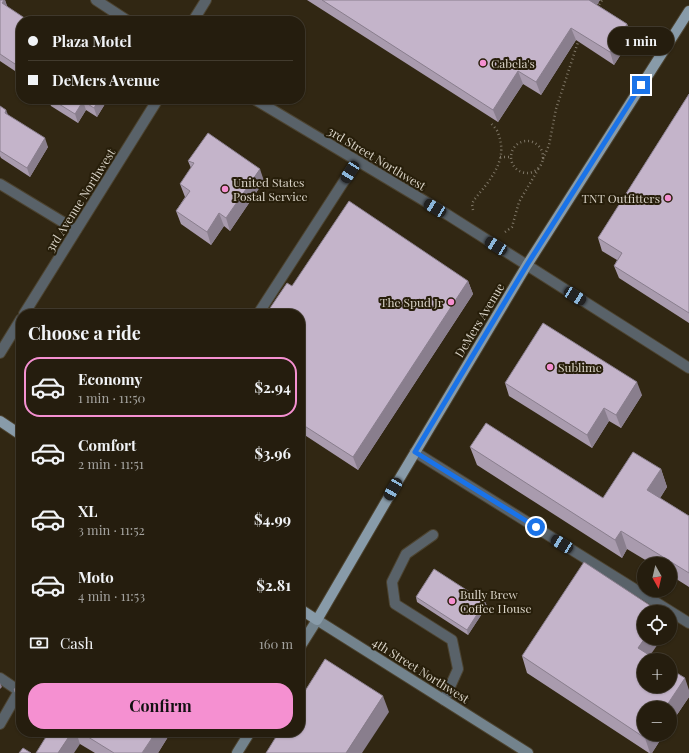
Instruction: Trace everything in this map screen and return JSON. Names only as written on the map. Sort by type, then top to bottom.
[{"type":"main road","name":"DeMers Avenue","points":[[317,620],[527,265],[689,11]]},
{"type":"main road","points":[[0,422],[16,432]]},
{"type":"main road","name":"4th Street Northwest","points":[[305,612],[317,620]]},
{"type":"street","points":[[96,0],[120,16]]},
{"type":"street","points":[[196,16],[206,0]]},
{"type":"street","name":"3rd Avenue Northwest","points":[[27,309],[155,104]]},
{"type":"street","name":"3rd Street Northwest","points":[[262,104],[448,216],[689,368]]},
{"type":"street","points":[[261,309],[357,161]]},
{"type":"street","points":[[0,184],[76,230]]},
{"type":"street","points":[[0,353],[16,327]]},
{"type":"street","points":[[415,452],[689,623]]},
{"type":"street","points":[[433,535],[406,554],[392,582],[396,604],[452,640],[458,669],[444,700]]},
{"type":"street","name":"DeMers Avenue","points":[[305,639],[317,620]]},
{"type":"street","name":"4th Street Northwest","points":[[317,620],[528,753]]},
{"type":"street","points":[[0,678],[16,689]]},
{"type":"street","points":[[0,724],[16,696]]},
{"type":"street","points":[[237,753],[247,737]]},
{"type":"path","points":[[594,13],[602,0]]},
{"type":"path","points":[[501,231],[505,232],[512,227],[519,202],[539,168],[549,145],[556,109],[578,42]]},
{"type":"path","points":[[479,215],[473,210],[472,204],[495,174],[500,157],[501,149],[498,133],[491,123]]},
{"type":"path","points":[[539,168],[529,173],[515,167],[511,157],[514,147],[518,143],[528,140],[534,142],[542,149],[543,159]]},
{"type":"path","points":[[500,157],[511,157]]},
{"type":"building","points":[[0,0],[4,0],[2,3],[22,16],[16,16],[16,65],[0,54]]},
{"type":"building","name":"Cabela's","points":[[322,0],[589,0],[627,24],[610,52],[571,28],[536,82],[518,71],[493,110]]},
{"type":"building","points":[[689,94],[689,313],[614,266],[622,253],[598,238]]},
{"type":"building","points":[[59,104],[81,104],[75,114]]},
{"type":"building","points":[[88,104],[96,104],[94,108]]},
{"type":"building","points":[[0,106],[6,110],[5,113],[45,138],[27,168],[0,151]]},
{"type":"building","name":"United States Postal Service","points":[[208,133],[260,169],[226,218],[219,213],[207,232],[176,211],[190,191],[180,184],[194,163],[188,161]]},
{"type":"building","points":[[349,201],[468,281],[353,457],[305,426],[305,309],[269,309],[287,283],[292,286]]},
{"type":"building","points":[[543,323],[637,382],[616,415],[604,408],[587,435],[505,383]]},
{"type":"building","points":[[486,423],[603,498],[633,452],[661,469],[647,490],[689,516],[689,573],[677,566],[677,557],[663,557],[621,531],[615,540],[470,447]]},
{"type":"building","points":[[584,562],[649,605],[637,605],[637,645],[640,645],[638,648],[646,653],[637,653],[637,693],[675,693],[670,701],[637,701],[637,733],[522,656]]},
{"type":"building","points":[[434,569],[485,602],[467,630],[416,597]]},
{"type":"building","points":[[325,659],[383,696],[346,753],[266,753],[276,737],[305,737],[305,691]]},
{"type":"building","points":[[677,673],[685,678],[677,690]]},
{"type":"building","points":[[46,737],[69,737],[58,753],[36,753]]},
{"type":"building","points":[[88,737],[153,737],[142,753],[114,753]]},
{"type":"building","points":[[23,748],[31,753],[19,753]]},
{"type":"place","name":"Cabela's","points":[[483,63]]},
{"type":"place","name":"United States Postal Service","points":[[225,189]]},
{"type":"place","name":"TNT Outfitters","points":[[668,198]]},
{"type":"place","name":"The Spud Jr","points":[[451,302]]},
{"type":"place","name":"Sublime","points":[[550,367]]},
{"type":"place","name":"Bully Brew Coffee House","points":[[452,601]]},
{"type":"route","points":[[536,527],[415,452],[527,265],[641,85]]}]
